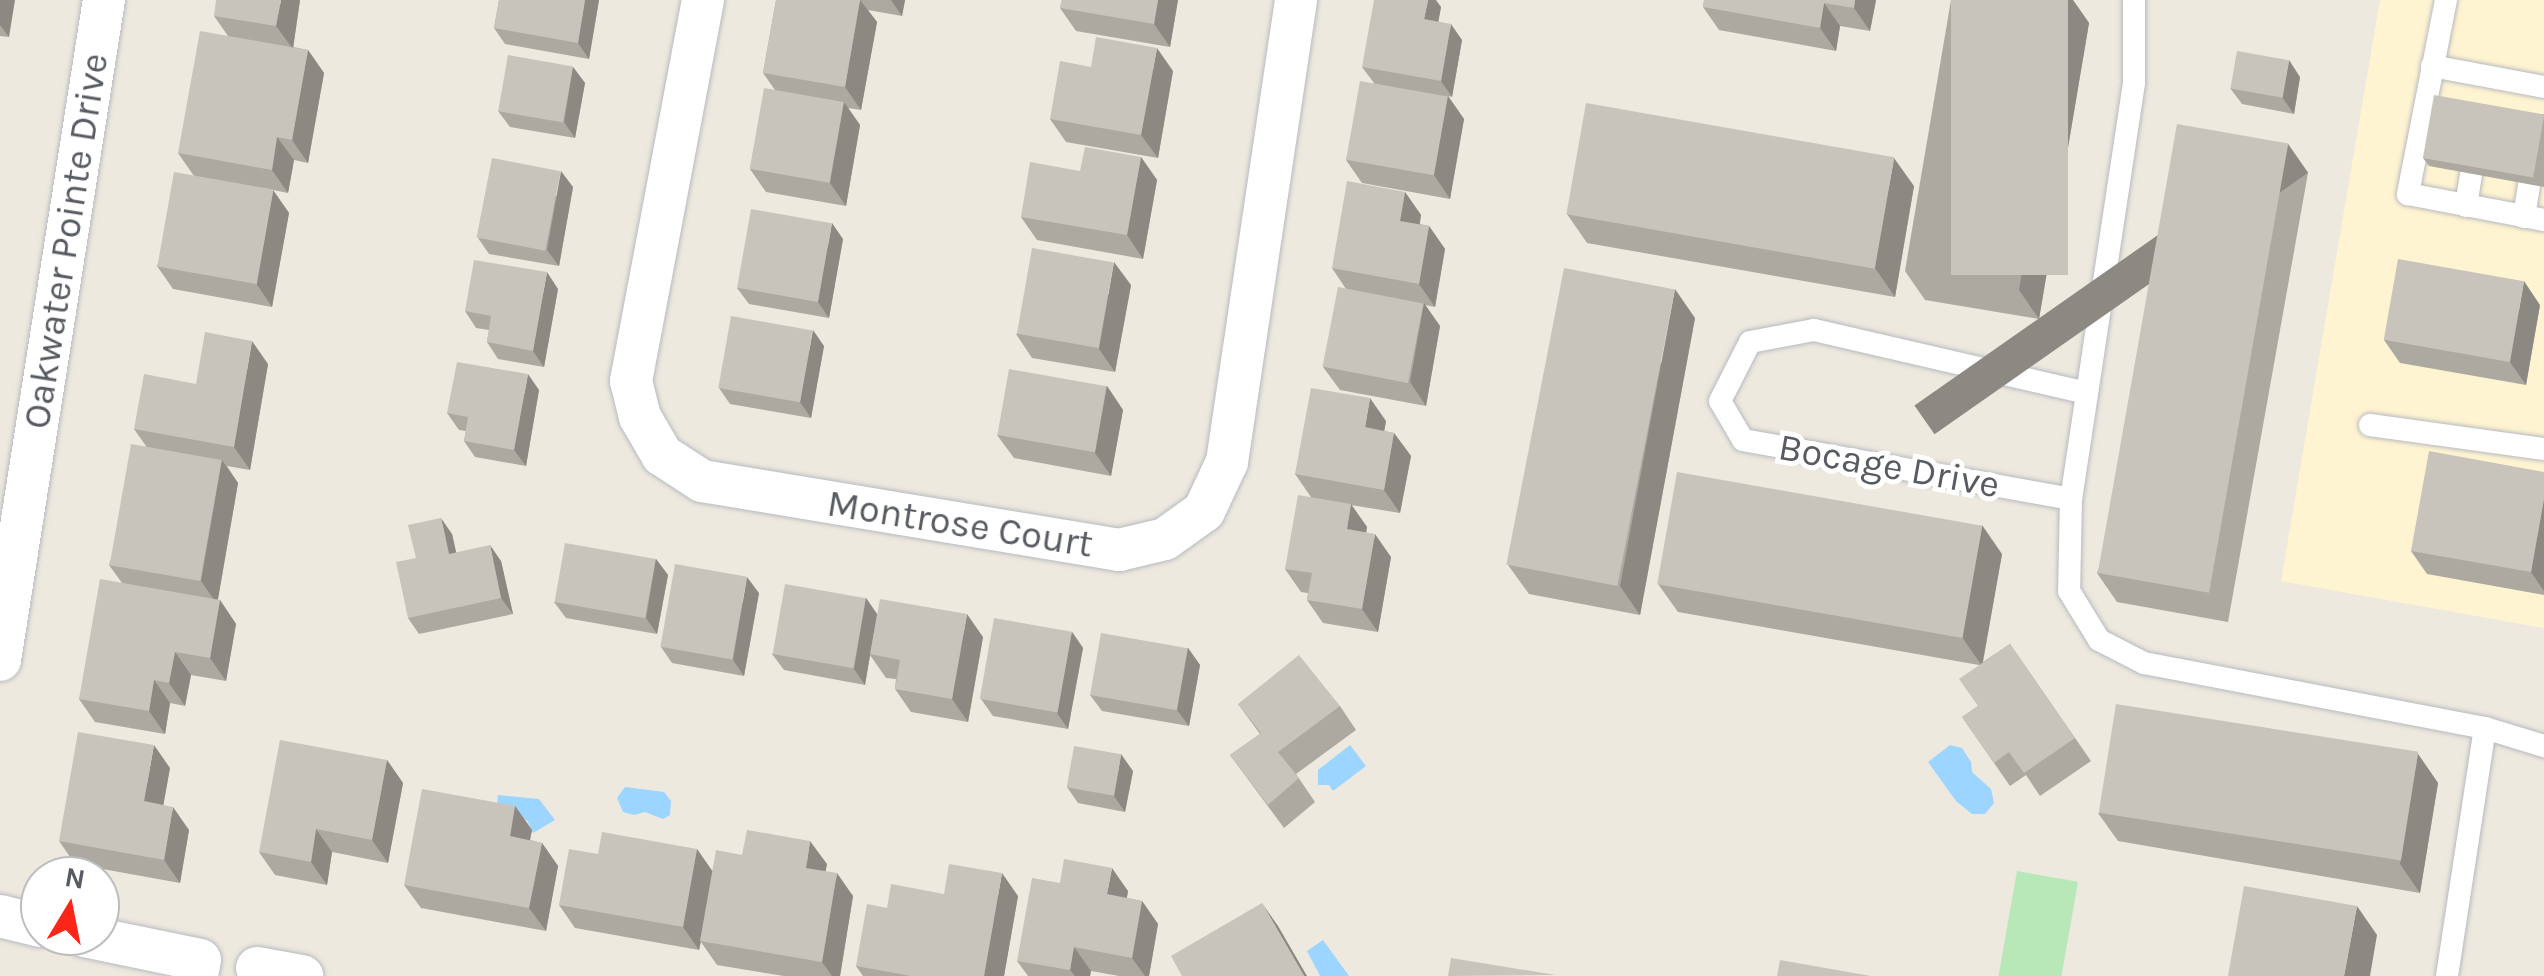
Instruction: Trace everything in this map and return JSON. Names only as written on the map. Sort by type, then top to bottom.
[{"type":"street","name":"Oakwater Pointe Drive","points":[[0,660],[104,0]]},
{"type":"street","name":"Montrose Court","points":[[703,0],[631,382],[640,417],[662,455],[702,482],[1119,550],[1165,539],[1204,512],[1228,462],[1296,0]]},
{"type":"street","points":[[120,946],[199,968]]},
{"type":"street","points":[[257,968],[302,976]]},
{"type":"lane","points":[[2134,0],[2134,83],[2071,499],[2069,591],[2100,640],[2144,663],[2484,728],[2544,746]]},
{"type":"lane","points":[[2446,0],[2408,194],[2534,218],[2529,184]]},
{"type":"lane","points":[[2432,66],[2543,100]]},
{"type":"lane","points":[[2466,206],[2471,174]]},
{"type":"lane","name":"Bocage Drive","points":[[2071,499],[1744,440],[1720,401],[1750,342],[1814,330],[2087,393]]},
{"type":"lane","points":[[2370,425],[2544,449]]},
{"type":"lane","points":[[2447,976],[2484,728]]},
{"type":"shaded area","points":[[2380,0],[2544,0],[2544,628],[2281,581]]},
{"type":"green space","points":[[2017,871],[2078,882],[2061,976],[1998,976]]},
{"type":"water","points":[[1350,745],[1366,766],[1333,791],[1329,785],[1318,785],[1318,770]]},
{"type":"water","points":[[1950,745],[1962,748],[1972,772],[1991,789],[1994,803],[1985,814],[1972,814],[1956,801],[1928,762]]},
{"type":"water","points":[[625,787],[664,792],[671,801],[670,815],[663,819],[645,812],[623,812],[617,798]]},
{"type":"water","points":[[498,795],[539,799],[555,820],[533,833],[527,820],[496,814]]},
{"type":"water","points":[[1323,940],[1349,976],[1320,976],[1307,951]]},
{"type":"building","points":[[216,0],[281,0],[276,26],[214,16]]},
{"type":"building","points":[[499,0],[585,0],[578,43],[494,28]]},
{"type":"building","points":[[776,0],[860,0],[845,87],[763,73]]},
{"type":"building","points":[[1062,0],[1158,0],[1154,24],[1060,8]]},
{"type":"building","points":[[1374,0],[1428,0],[1424,19],[1451,24],[1441,81],[1362,67]]},
{"type":"building","points":[[1704,0],[1855,0],[1854,8],[1824,3],[1820,28],[1703,7]]},
{"type":"building","points":[[1951,0],[2068,0],[2068,275],[1951,275]]},
{"type":"building","points":[[200,31],[308,50],[292,140],[277,137],[272,170],[178,153]]},
{"type":"building","points":[[1096,37],[1157,48],[1141,135],[1050,119],[1060,61],[1091,67]]},
{"type":"building","points":[[2237,51],[2289,60],[2283,98],[2230,88]]},
{"type":"building","points":[[508,55],[573,66],[563,123],[498,111]]},
{"type":"building","points":[[1360,81],[1448,96],[1434,175],[1346,160]]},
{"type":"building","points":[[764,88],[844,102],[830,183],[750,169]]},
{"type":"building","points":[[2434,95],[2544,114],[2533,177],[2423,158]]},
{"type":"building","points":[[1586,103],[1894,157],[1875,269],[1566,214]]},
{"type":"building","points":[[2177,124],[2288,144],[2209,593],[2098,573]]},
{"type":"building","points":[[1085,147],[1141,157],[1127,235],[1021,217],[1030,162],[1080,171]]},
{"type":"building","points":[[492,158],[561,171],[545,251],[477,238]]},
{"type":"building","points":[[174,172],[273,190],[257,284],[157,267]]},
{"type":"building","points":[[1347,181],[1405,192],[1400,221],[1429,226],[1419,284],[1332,268]]},
{"type":"building","points":[[751,209],[832,223],[818,302],[737,288]]},
{"type":"building","points":[[1032,248],[1114,262],[1099,348],[1017,334]]},
{"type":"building","points":[[2398,259],[2524,281],[2510,362],[2384,340]]},
{"type":"building","points":[[474,260],[547,272],[533,351],[487,342],[491,316],[465,311]]},
{"type":"building","points":[[1564,268],[1675,290],[1617,586],[1506,564]]},
{"type":"building","points":[[1338,287],[1423,304],[1408,383],[1323,367]]},
{"type":"building","points":[[731,316],[813,330],[800,402],[718,388]]},
{"type":"building","points":[[205,332],[252,341],[234,447],[134,429],[144,374],[196,384]]},
{"type":"building","points":[[457,362],[528,374],[514,450],[464,441],[468,417],[447,413]]},
{"type":"building","points":[[1009,369],[1106,386],[1095,452],[997,435]]},
{"type":"building","points":[[1311,388],[1370,398],[1365,427],[1394,433],[1384,490],[1295,474]]},
{"type":"building","points":[[131,444],[222,460],[200,581],[110,565]]},
{"type":"building","points":[[2429,451],[2544,472],[2544,499],[2531,572],[2411,551]]},
{"type":"building","points":[[1677,472],[1982,526],[1962,638],[1657,584]]},
{"type":"building","points":[[1298,495],[1351,504],[1347,529],[1375,534],[1362,609],[1307,600],[1312,573],[1285,569]]},
{"type":"building","points":[[441,518],[449,554],[490,545],[501,598],[408,618],[396,562],[416,558],[408,525]]},
{"type":"building","points":[[565,543],[656,559],[645,618],[555,602]]},
{"type":"building","points":[[675,564],[747,577],[732,659],[660,647]]},
{"type":"building","points":[[100,579],[220,600],[210,658],[175,652],[169,683],[154,680],[149,711],[79,699]]},
{"type":"building","points":[[785,584],[866,598],[853,668],[773,654]]},
{"type":"building","points":[[880,599],[967,614],[952,699],[895,689],[900,660],[870,654]]},
{"type":"building","points":[[994,618],[1072,632],[1058,712],[980,699]]},
{"type":"building","points":[[1101,633],[1188,648],[1177,710],[1090,695]]},
{"type":"building","points":[[2010,644],[2075,738],[2024,773],[2009,752],[1994,763],[1962,717],[1978,706],[1959,679]]},
{"type":"building","points":[[1299,655],[1340,706],[1278,752],[1299,778],[1268,805],[1230,755],[1261,733],[1238,704]]},
{"type":"building","points":[[2116,704],[2418,752],[2401,861],[2099,813]]},
{"type":"building","points":[[78,732],[154,745],[144,801],[173,807],[164,860],[59,841]]},
{"type":"building","points":[[280,740],[387,760],[372,840],[316,829],[311,862],[259,852]]},
{"type":"building","points":[[1074,746],[1121,754],[1114,796],[1067,787]]},
{"type":"building","points":[[422,789],[515,806],[510,836],[542,843],[529,908],[404,885]]},
{"type":"building","points":[[747,830],[810,841],[806,868],[837,873],[822,962],[700,941],[716,850],[742,855]]},
{"type":"building","points":[[602,832],[697,849],[683,927],[559,905],[569,849],[598,854]]},
{"type":"building","points":[[1064,859],[1112,868],[1107,894],[1142,901],[1132,958],[1074,947],[1070,970],[1017,961],[1032,878],[1060,883]]},
{"type":"building","points":[[949,864],[1002,873],[984,976],[911,976],[856,966],[867,904],[887,908],[891,884],[944,894]]},
{"type":"building","points":[[2244,886],[2357,906],[2344,976],[2228,976]]},
{"type":"building","points":[[1262,903],[1304,976],[1182,976],[1171,956]]},
{"type":"building","points":[[1451,958],[1556,975],[1448,976]]},
{"type":"building","points":[[1780,960],[1871,976],[1777,976]]}]
